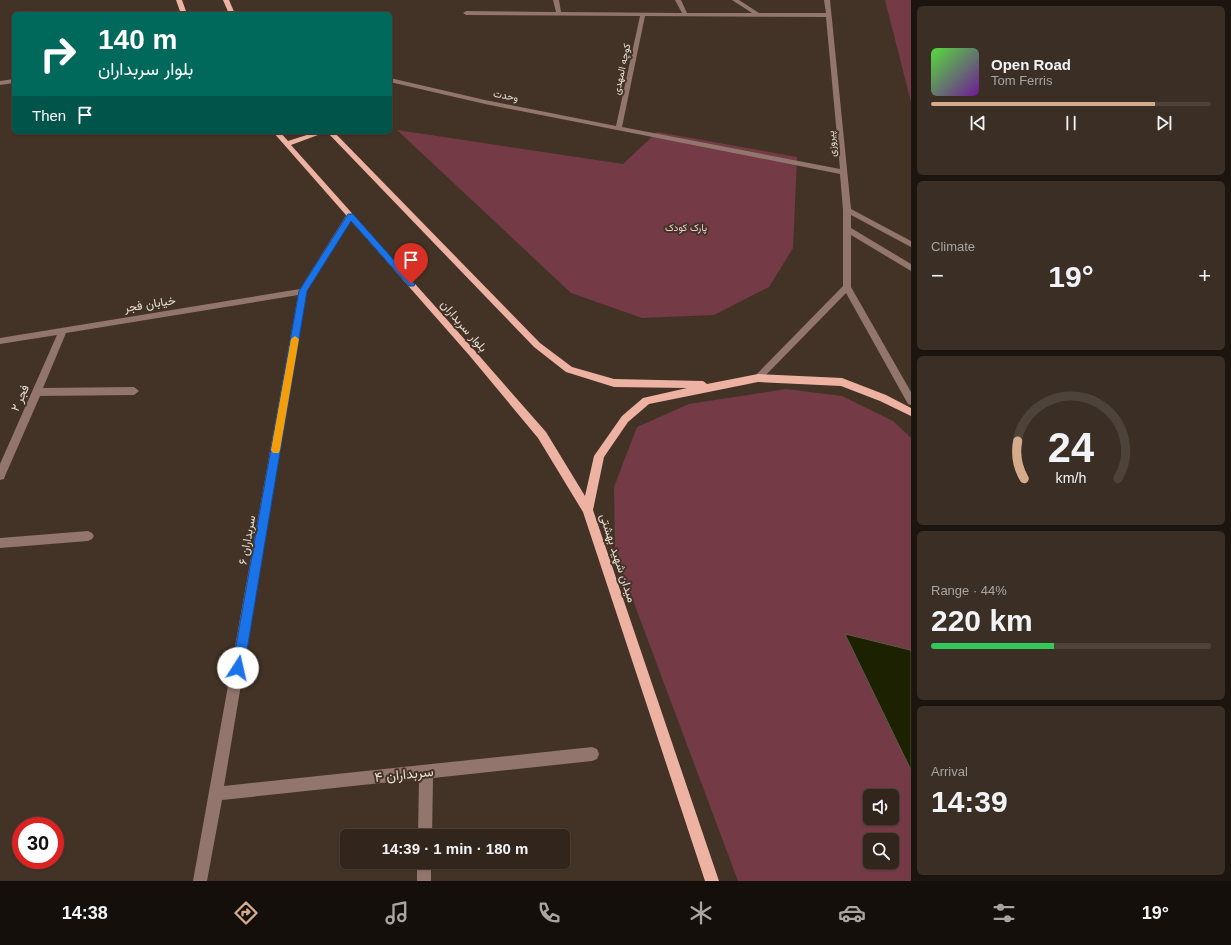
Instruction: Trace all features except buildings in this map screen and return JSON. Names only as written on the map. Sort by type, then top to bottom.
[{"type":"main road","points":[[179,0],[183,12]]},
{"type":"main road","points":[[226,0],[231,12]]},
{"type":"main road","name":"بلوار سربداران","points":[[278,134],[542,434],[588,510]]},
{"type":"main road","points":[[287,144],[317,134]]},
{"type":"main road","points":[[332,134],[537,345],[569,370],[614,383],[718,385]]},
{"type":"main road","name":"میدان شهید بهشتی","points":[[712,881],[588,510],[599,456],[625,419],[646,401],[758,378],[842,382],[883,398],[911,412]]},
{"type":"street","points":[[556,0],[559,14]]},
{"type":"street","points":[[678,0],[685,14]]},
{"type":"street","points":[[735,0],[758,14]]},
{"type":"street","name":"پیروزی","points":[[827,0],[847,210],[847,287]]},
{"type":"street","points":[[466,13],[828,15]]},
{"type":"street","name":"کوچه المهدی","points":[[618,128],[643,14]]},
{"type":"street","name":"وحدت","points":[[392,80],[485,102],[843,172]]},
{"type":"street","points":[[0,83],[12,81]]},
{"type":"street","points":[[847,210],[911,244]]},
{"type":"street","name":"سربداران ۶","points":[[200,881],[303,291],[350,216]]},
{"type":"street","points":[[847,229],[911,268]]},
{"type":"street","points":[[758,378],[847,287],[911,401]]},
{"type":"street","name":"خیابان فجر","points":[[0,341],[303,291]]},
{"type":"street","name":"فجر ۲","points":[[0,476],[63,331]]},
{"type":"street","points":[[37,392],[134,391]]},
{"type":"street","points":[[0,543],[88,536]]},
{"type":"street","name":"سربداران ۴","points":[[216,794],[592,754]]},
{"type":"street","points":[[425,829],[426,772]]},
{"type":"street","points":[[424,869],[424,881]]},
{"type":"green space","points":[[885,0],[911,0],[911,102]]},
{"type":"green space","name":"پارک کودک","points":[[397,130],[623,164],[657,132],[797,157],[793,248],[769,287],[714,315],[642,318],[571,293]]},
{"type":"green space","points":[[786,389],[842,396],[893,421],[911,438],[911,652],[909,650],[846,635],[911,770],[911,881],[738,881],[615,552],[614,487],[637,427],[689,404]]},
{"type":"shaded area","points":[[845,634],[910,650],[911,652],[911,770]]},
{"type":"slow traffic","points":[[276,450],[295,339]]},
{"type":"route","points":[[238,668],[303,291],[350,216],[411,284]]}]
